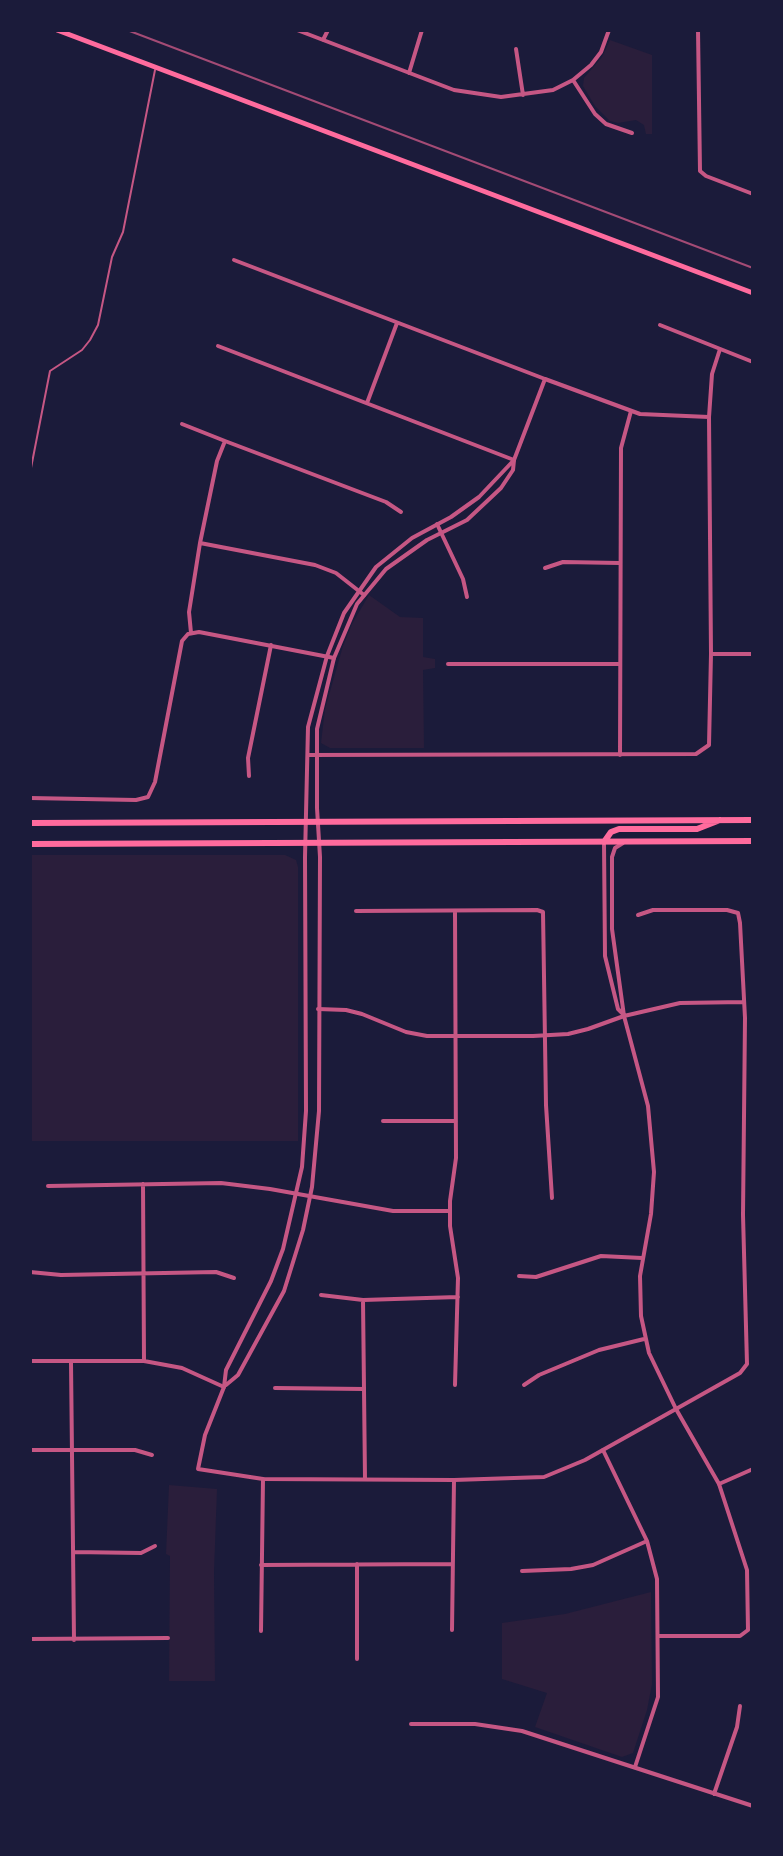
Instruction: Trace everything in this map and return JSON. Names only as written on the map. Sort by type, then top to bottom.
[{"type":"main road","points":[[57,30],[753,293]]},
{"type":"main road","points":[[604,842],[611,832],[619,829],[697,829],[720,820]]},
{"type":"main road","points":[[30,823],[753,820]]},
{"type":"main road","points":[[30,844],[753,841]]},
{"type":"street","points":[[297,30],[473,94],[523,95],[553,90],[573,80],[601,52],[609,30]]},
{"type":"street","points":[[323,40],[328,30]]},
{"type":"street","points":[[409,73],[422,30]]},
{"type":"street","points":[[698,30],[698,165],[706,176],[753,194]]},
{"type":"street","points":[[516,49],[523,95]]},
{"type":"street","points":[[573,80],[595,114],[606,124],[632,133]]},
{"type":"street","points":[[234,260],[631,411],[657,417],[709,417]]},
{"type":"street","points":[[367,403],[397,323]]},
{"type":"street","points":[[660,325],[753,362]]},
{"type":"street","points":[[218,346],[514,460]]},
{"type":"street","points":[[308,755],[696,754],[707,748],[711,734],[709,417],[712,374],[721,349]]},
{"type":"street","points":[[224,1387],[238,1375],[284,1291],[311,1197],[318,1121],[319,843],[316,756],[320,712],[334,658],[345,629],[364,595],[386,569],[427,540],[467,520],[487,503],[507,479],[513,470],[545,379]]},
{"type":"street","points":[[620,755],[621,448],[631,411]]},
{"type":"street","points":[[182,424],[386,502],[401,512]]},
{"type":"street","points":[[191,633],[189,612],[200,543],[217,461],[225,441]]},
{"type":"street","points":[[514,460],[479,497],[394,551],[358,590],[335,632],[327,656],[311,711],[308,755],[305,1123],[297,1194],[271,1281],[226,1370],[224,1387],[205,1435],[198,1469],[263,1479],[544,1477],[603,1450],[745,1369],[744,1002],[738,913],[727,910],[653,910],[638,915]]},
{"type":"street","points":[[437,524],[463,579],[467,597]]},
{"type":"street","points":[[200,543],[315,565],[336,573],[364,595]]},
{"type":"street","points":[[545,568],[563,562],[620,563]]},
{"type":"street","points":[[30,798],[136,800],[148,797],[155,782],[182,641],[191,633],[334,658]]},
{"type":"street","points":[[249,776],[248,758],[271,645]]},
{"type":"street","points":[[711,654],[753,654]]},
{"type":"street","points":[[448,664],[620,664]]},
{"type":"street","points":[[604,842],[605,956],[618,1009],[624,1016]]},
{"type":"street","points":[[625,842],[613,852],[612,929],[624,1016],[648,1106],[652,1137],[653,1189],[642,1258],[641,1316],[644,1339],[676,1409],[719,1484],[747,1570],[746,1632],[740,1636],[659,1636]]},
{"type":"street","points":[[356,911],[543,912],[544,1035],[552,1198]]},
{"type":"street","points":[[455,911],[456,1158],[450,1211],[458,1297],[455,1385]]},
{"type":"street","points":[[318,1009],[346,1010],[406,1032],[427,1036],[544,1035],[588,1029],[624,1016],[680,1003],[744,1002]]},
{"type":"street","points":[[383,1121],[456,1121]]},
{"type":"street","points":[[48,1186],[221,1183],[393,1211],[450,1211]]},
{"type":"street","points":[[143,1184],[144,1361]]},
{"type":"street","points":[[519,1276],[536,1277],[601,1256],[642,1258]]},
{"type":"street","points":[[30,1272],[61,1275],[216,1272],[234,1278]]},
{"type":"street","points":[[321,1295],[363,1300],[458,1297]]},
{"type":"street","points":[[363,1300],[365,1479]]},
{"type":"street","points":[[524,1385],[539,1375],[599,1350],[644,1339]]},
{"type":"street","points":[[30,1361],[144,1361],[182,1368],[224,1387]]},
{"type":"street","points":[[71,1362],[74,1640]]},
{"type":"street","points":[[275,1388],[364,1389]]},
{"type":"street","points":[[30,1450],[135,1450],[152,1455]]},
{"type":"street","points":[[603,1450],[647,1541],[657,1579],[658,1697],[635,1767]]},
{"type":"street","points":[[719,1484],[753,1469]]},
{"type":"street","points":[[261,1631],[263,1479]]},
{"type":"street","points":[[452,1630],[454,1480]]},
{"type":"street","points":[[522,1571],[593,1565],[647,1541]]},
{"type":"street","points":[[73,1552],[141,1553],[155,1546]]},
{"type":"street","points":[[357,1564],[357,1659]]},
{"type":"street","points":[[261,1565],[452,1564]]},
{"type":"street","points":[[30,1639],[168,1638]]},
{"type":"street","points":[[714,1794],[737,1727],[740,1706]]},
{"type":"street","points":[[411,1724],[499,1726],[753,1806]]},
{"type":"lane","points":[[30,473],[50,371],[82,350],[98,325],[112,257],[123,232],[156,67]]},
{"type":"shaded area","points":[[610,40],[652,55],[652,134],[646,134],[644,125],[636,120],[610,121],[595,106],[583,86],[584,78],[602,57]]},
{"type":"shaded area","points":[[369,595],[400,617],[423,618],[423,657],[435,659],[435,668],[423,670],[424,748],[330,748],[321,743],[325,709],[343,646]]},
{"type":"shaded area","points":[[30,855],[285,855],[296,860],[298,1141],[30,1141]]},
{"type":"shaded area","points":[[169,1485],[217,1489],[215,1681],[169,1681],[170,1556],[166,1554]]},
{"type":"shaded area","points":[[651,1592],[652,1684],[633,1753],[622,1757],[535,1727],[547,1693],[502,1679],[502,1623],[565,1614]]},
{"type":"railway","points":[[127,30],[753,268]]}]
